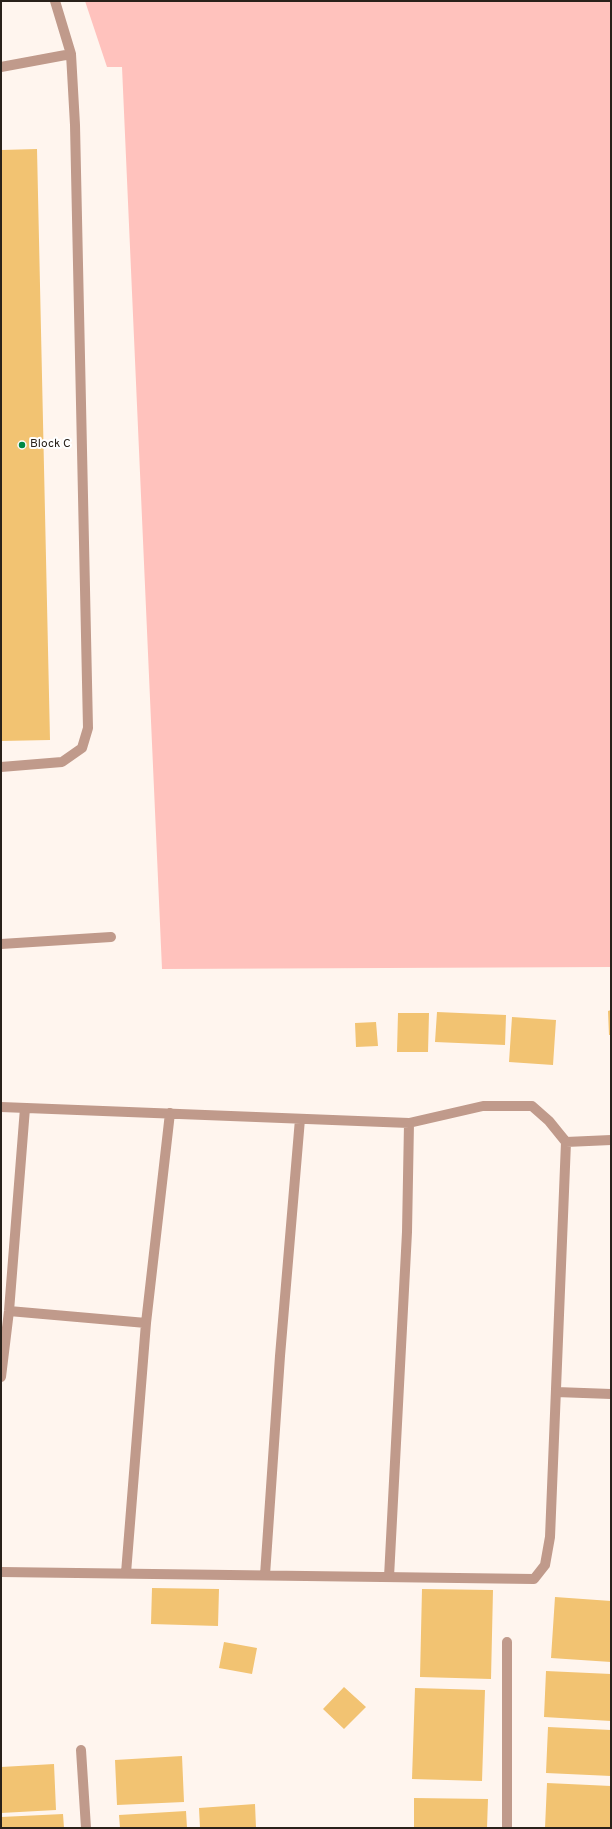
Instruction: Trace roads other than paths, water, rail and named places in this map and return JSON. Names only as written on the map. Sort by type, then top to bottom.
[{"type":"street","points":[[1,767],[62,762],[82,748],[88,728],[75,141],[71,54],[55,1]]},
{"type":"street","points":[[1,67],[71,54]]},
{"type":"street","points":[[1,944],[111,937]]},
{"type":"street","points":[[1,1107],[409,1123],[483,1106],[532,1106],[549,1121],[566,1142],[550,1537],[545,1565],[534,1579],[1,1572]]},
{"type":"street","points":[[1,1377],[9,1311],[25,1108]]},
{"type":"street","points":[[126,1573],[146,1323],[170,1113]]},
{"type":"street","points":[[265,1575],[281,1348],[300,1119]]},
{"type":"street","points":[[389,1577],[407,1232],[409,1123]]},
{"type":"street","points":[[566,1142],[611,1140]]},
{"type":"street","points":[[9,1311],[146,1323]]},
{"type":"street","points":[[556,1392],[611,1394]]},
{"type":"street","points":[[507,1642],[507,1828]]},
{"type":"street","points":[[82,1750],[86,1828]]},
{"type":"place","name":"Block C","points":[[22,445]]}]
